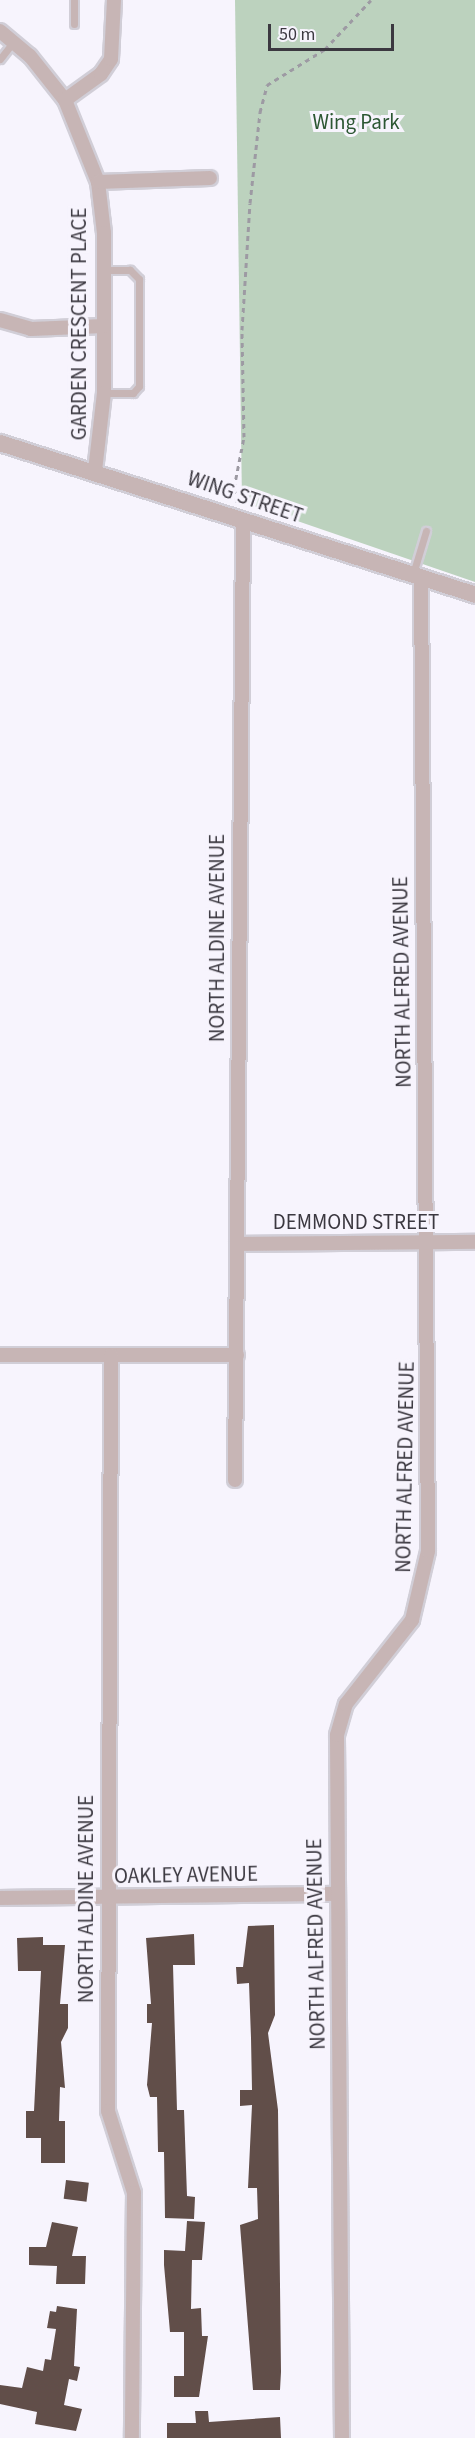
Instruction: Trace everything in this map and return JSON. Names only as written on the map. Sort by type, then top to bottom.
[{"type":"street","points":[[65,100],[101,74],[111,59],[114,0]]},
{"type":"street","name":"GARDEN CRESCENT PLACE","points":[[0,31],[14,41],[65,100],[98,182],[104,270],[104,393],[95,471]]},
{"type":"street","points":[[98,182],[210,178]]},
{"type":"street","points":[[0,320],[31,329],[104,326]]},
{"type":"street","name":"WING STREET","points":[[0,443],[95,471],[475,596]]},
{"type":"street","name":"NORTH ALDINE AVENUE","points":[[235,1480],[243,521]]},
{"type":"street","name":"NORTH ALFRED AVENUE","points":[[342,2438],[336,1894],[341,1716],[354,1691],[402,1638],[427,1572],[426,1242],[417,576]]},
{"type":"street","name":"DEMMOND STREET","points":[[237,1244],[475,1242]]},
{"type":"street","points":[[0,1355],[237,1355]]},
{"type":"street","name":"NORTH ALDINE AVENUE","points":[[111,1355],[106,1898],[108,2111],[134,2193],[132,2438]]},
{"type":"street","name":"OAKLEY AVENUE","points":[[0,1898],[336,1894]]},
{"type":"lane","points":[[74,0],[74,24]]},
{"type":"lane","points":[[0,59],[14,41]]},
{"type":"lane","points":[[104,270],[130,270],[139,279],[139,386],[133,393],[104,393]]},
{"type":"lane","points":[[417,576],[426,531]]},
{"type":"path","points":[[243,521],[234,494],[244,437],[242,330],[260,112],[267,85],[325,49],[371,0]]},
{"type":"green space","name":"Wing Park","points":[[235,0],[475,0],[475,582],[242,502]]},
{"type":"building","points":[[274,1925],[275,2015],[268,2033],[278,2110],[281,2372],[280,2390],[253,2390],[240,2225],[258,2219],[257,2188],[248,2188],[252,2105],[240,2106],[240,2090],[252,2090],[249,1983],[237,1984],[236,1967],[243,1967],[248,1926]]},
{"type":"building","points":[[194,1934],[195,1965],[173,1965],[177,2110],[184,2110],[187,2196],[195,2197],[194,2219],[165,2218],[164,2152],[158,2152],[157,2097],[150,2097],[147,2085],[152,2023],[147,2023],[147,2004],[151,2004],[146,1938]]},
{"type":"building","points":[[43,1937],[43,1945],[65,1945],[60,2004],[68,2004],[68,2028],[61,2042],[65,2088],[60,2087],[59,2121],[65,2121],[65,2163],[41,2163],[41,2138],[26,2138],[26,2111],[34,2111],[41,1971],[18,1971],[17,1938]]},
{"type":"building","points":[[66,2180],[89,2183],[87,2202],[64,2199]]},
{"type":"building","points":[[187,2221],[205,2222],[202,2260],[192,2260],[191,2309],[201,2308],[202,2336],[208,2336],[199,2397],[174,2397],[174,2376],[184,2376],[184,2332],[170,2332],[164,2250],[185,2251]]},
{"type":"building","points":[[52,2222],[78,2227],[72,2256],[86,2256],[85,2284],[56,2284],[57,2266],[29,2265],[29,2247],[46,2247]]},
{"type":"building","points":[[57,2306],[77,2309],[74,2366],[80,2367],[77,2381],[69,2379],[64,2405],[82,2409],[76,2431],[35,2424],[37,2412],[0,2404],[0,2385],[22,2388],[27,2367],[43,2371],[45,2359],[51,2360],[56,2329],[47,2328],[50,2311],[56,2312]]},
{"type":"building","points":[[195,2411],[208,2411],[209,2422],[280,2417],[281,2438],[167,2438],[167,2423],[196,2423]]}]
